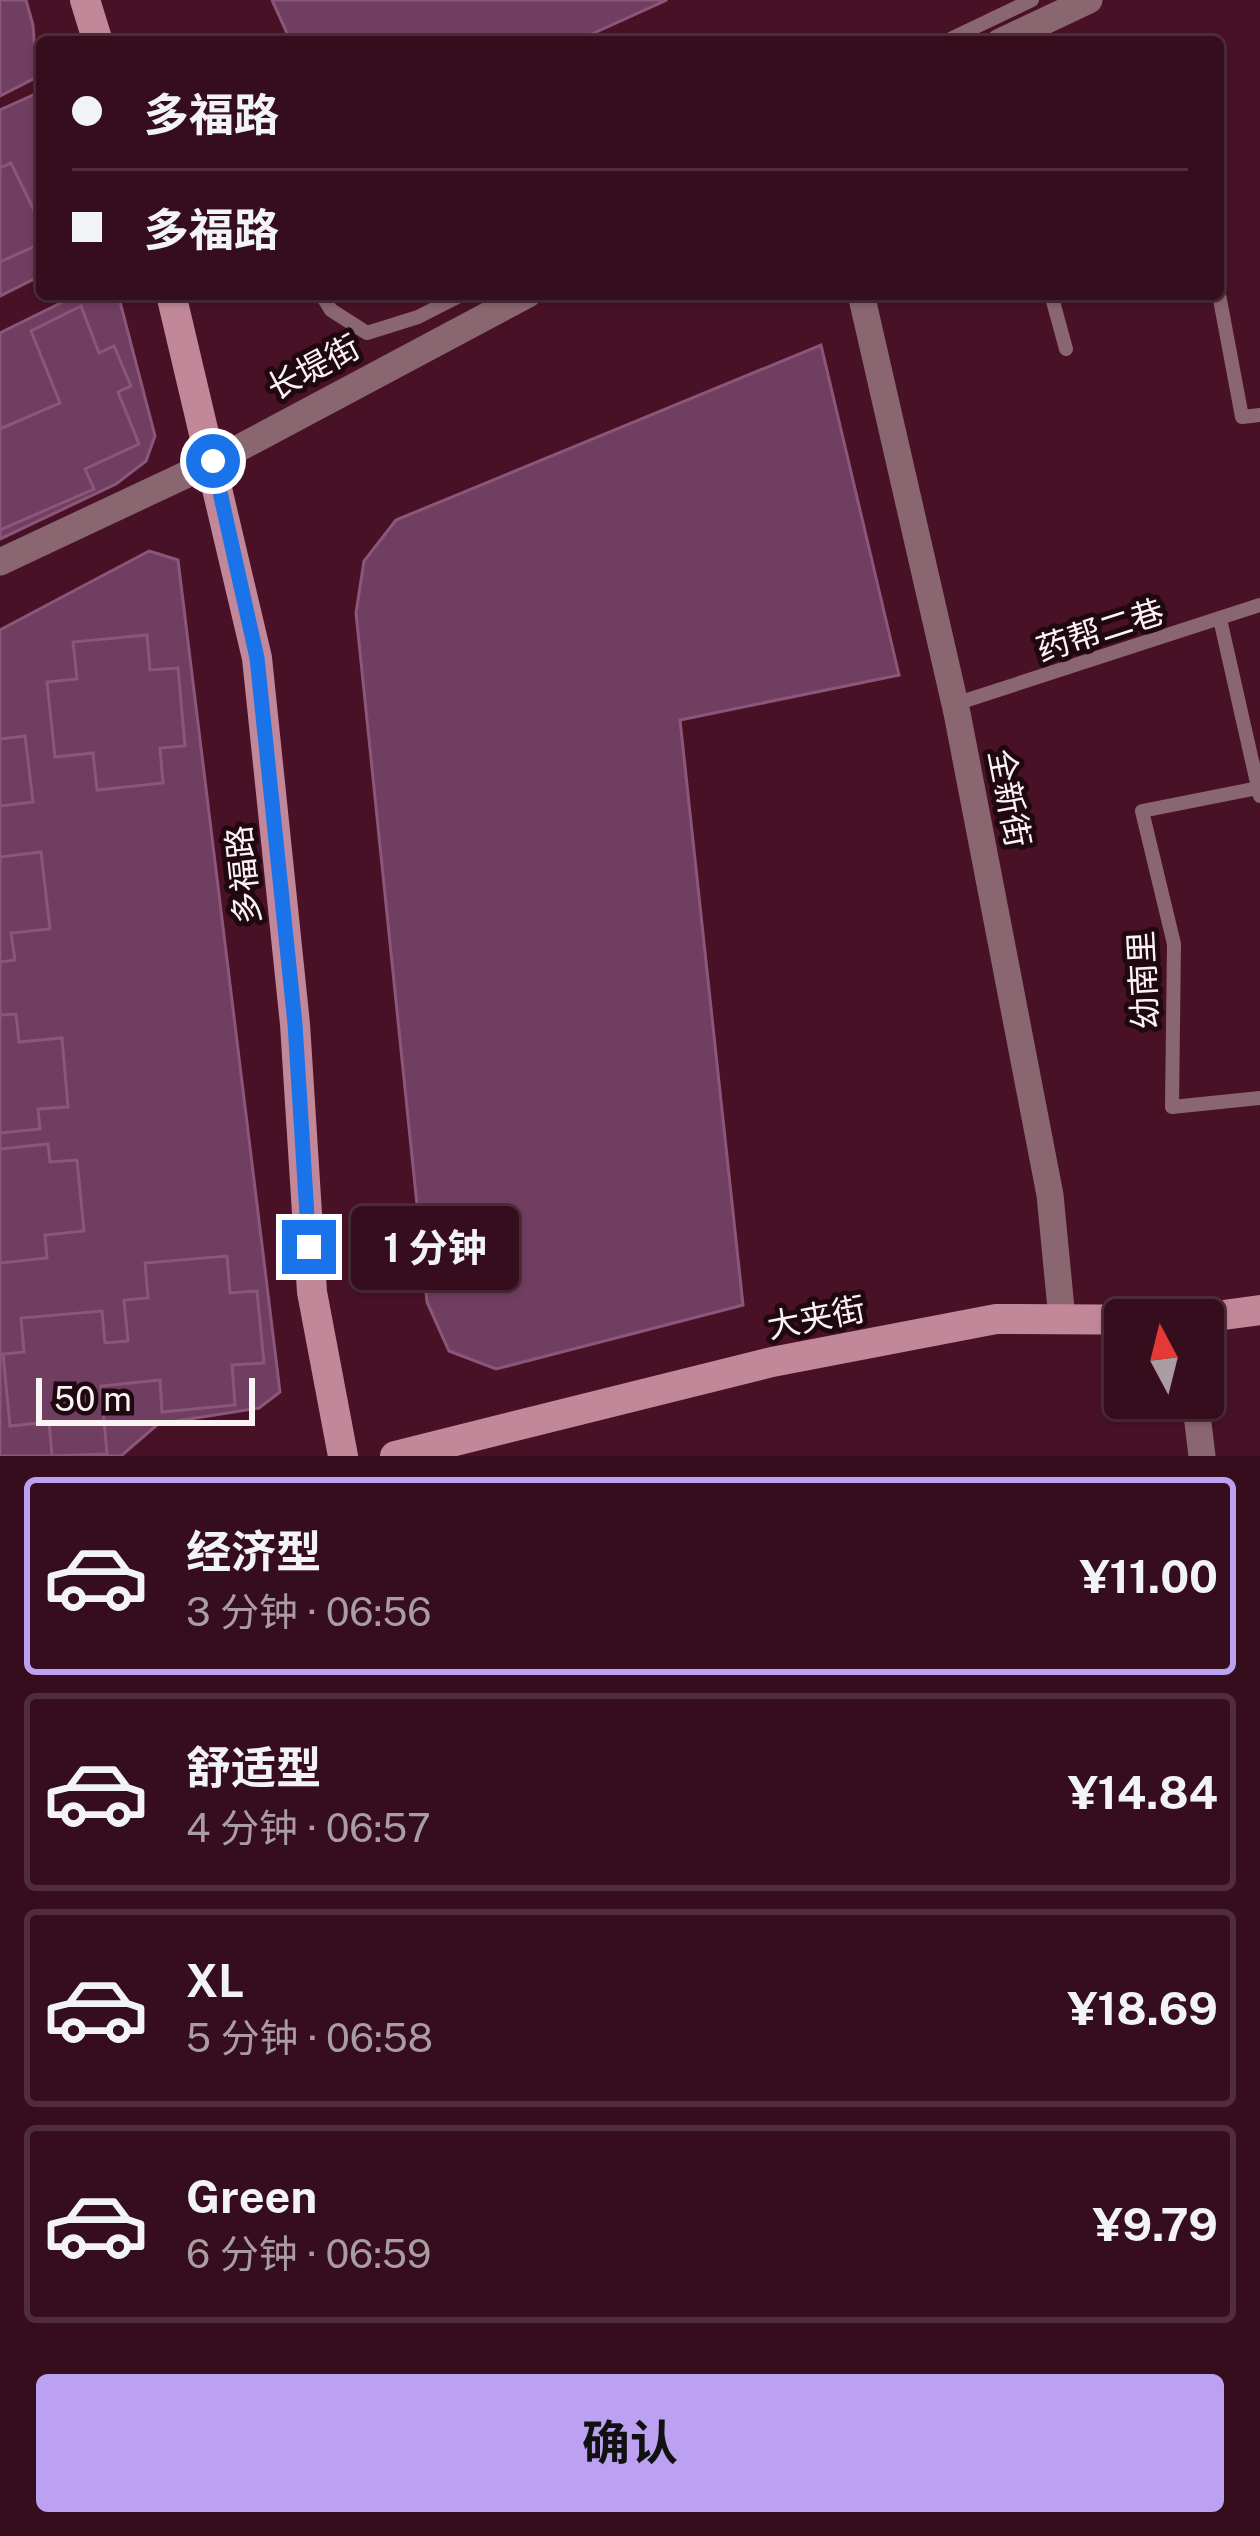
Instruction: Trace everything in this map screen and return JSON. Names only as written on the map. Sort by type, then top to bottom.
[{"type":"main road","points":[[85,0],[96,36]]},
{"type":"main road","name":"多福路","points":[[173,300],[257,658],[295,1024],[312,1292],[343,1456]]},
{"type":"main road","name":"大夹街","points":[[395,1456],[772,1362],[996,1319],[1186,1320],[1260,1310]]},
{"type":"street","points":[[1013,36],[1089,0]]},
{"type":"street","name":"长堤街","points":[[0,562],[213,461],[517,300]]},
{"type":"street","name":"全新街","points":[[862,300],[955,704],[1050,1195],[1062,1319]]},
{"type":"street","points":[[1198,1419],[1202,1456]]},
{"type":"lane","points":[[957,36],[1032,0]]},
{"type":"lane","points":[[325,300],[331,310],[367,333],[418,317],[451,300]]},
{"type":"lane","points":[[1053,300],[1066,349]]},
{"type":"lane","points":[[1220,300],[1242,417],[1260,415]]},
{"type":"lane","name":"药帮二巷","points":[[955,704],[1260,604]]},
{"type":"lane","points":[[1220,619],[1259,792]]},
{"type":"lane","name":"幼南里","points":[[1259,792],[1142,811],[1174,944],[1172,1107],[1260,1098]]},
{"type":"building","points":[[0,0],[26,0],[33,25],[36,78],[0,96]]},
{"type":"building","points":[[272,0],[667,0],[587,36],[288,36]]},
{"type":"building","points":[[36,94],[36,278],[0,296],[0,110]]},
{"type":"building","points":[[36,94],[36,215],[11,163],[0,168],[0,110]]},
{"type":"building","points":[[36,246],[36,278],[0,296],[0,262]]},
{"type":"building","points":[[67,300],[120,300],[155,436],[146,461],[116,484],[0,539],[0,333]]},
{"type":"building","points":[[81,306],[99,353],[114,346],[131,386],[118,392],[139,444],[85,469],[94,489],[0,530],[0,429],[60,403],[31,331]]},
{"type":"building","points":[[821,345],[899,675],[680,720],[743,1305],[496,1369],[449,1351],[427,1302],[356,613],[364,561],[396,520]]},
{"type":"building","points":[[149,551],[178,560],[280,1392],[259,1408],[158,1424],[121,1456],[0,1456],[0,630]]},
{"type":"building","points":[[147,635],[150,670],[178,668],[185,746],[160,748],[163,783],[97,790],[93,753],[55,757],[47,682],[77,679],[73,642]]},
{"type":"building","points":[[25,736],[33,802],[0,806],[0,739]]},
{"type":"building","points":[[41,852],[50,929],[11,933],[15,960],[0,962],[0,857]]},
{"type":"building","points":[[16,1014],[19,1042],[62,1038],[68,1107],[38,1109],[40,1129],[0,1133],[0,1015]]},
{"type":"building","points":[[48,1144],[50,1162],[77,1160],[84,1231],[45,1235],[47,1258],[0,1263],[0,1149]]},
{"type":"building","points":[[227,1256],[230,1293],[257,1291],[264,1363],[232,1365],[235,1405],[162,1412],[160,1380],[101,1386],[107,1454],[52,1456],[49,1422],[10,1426],[3,1354],[24,1352],[21,1318],[102,1311],[105,1343],[128,1341],[124,1300],[148,1298],[145,1263]]},
{"type":"route","points":[[213,461],[257,658],[295,1024],[309,1247]]}]
